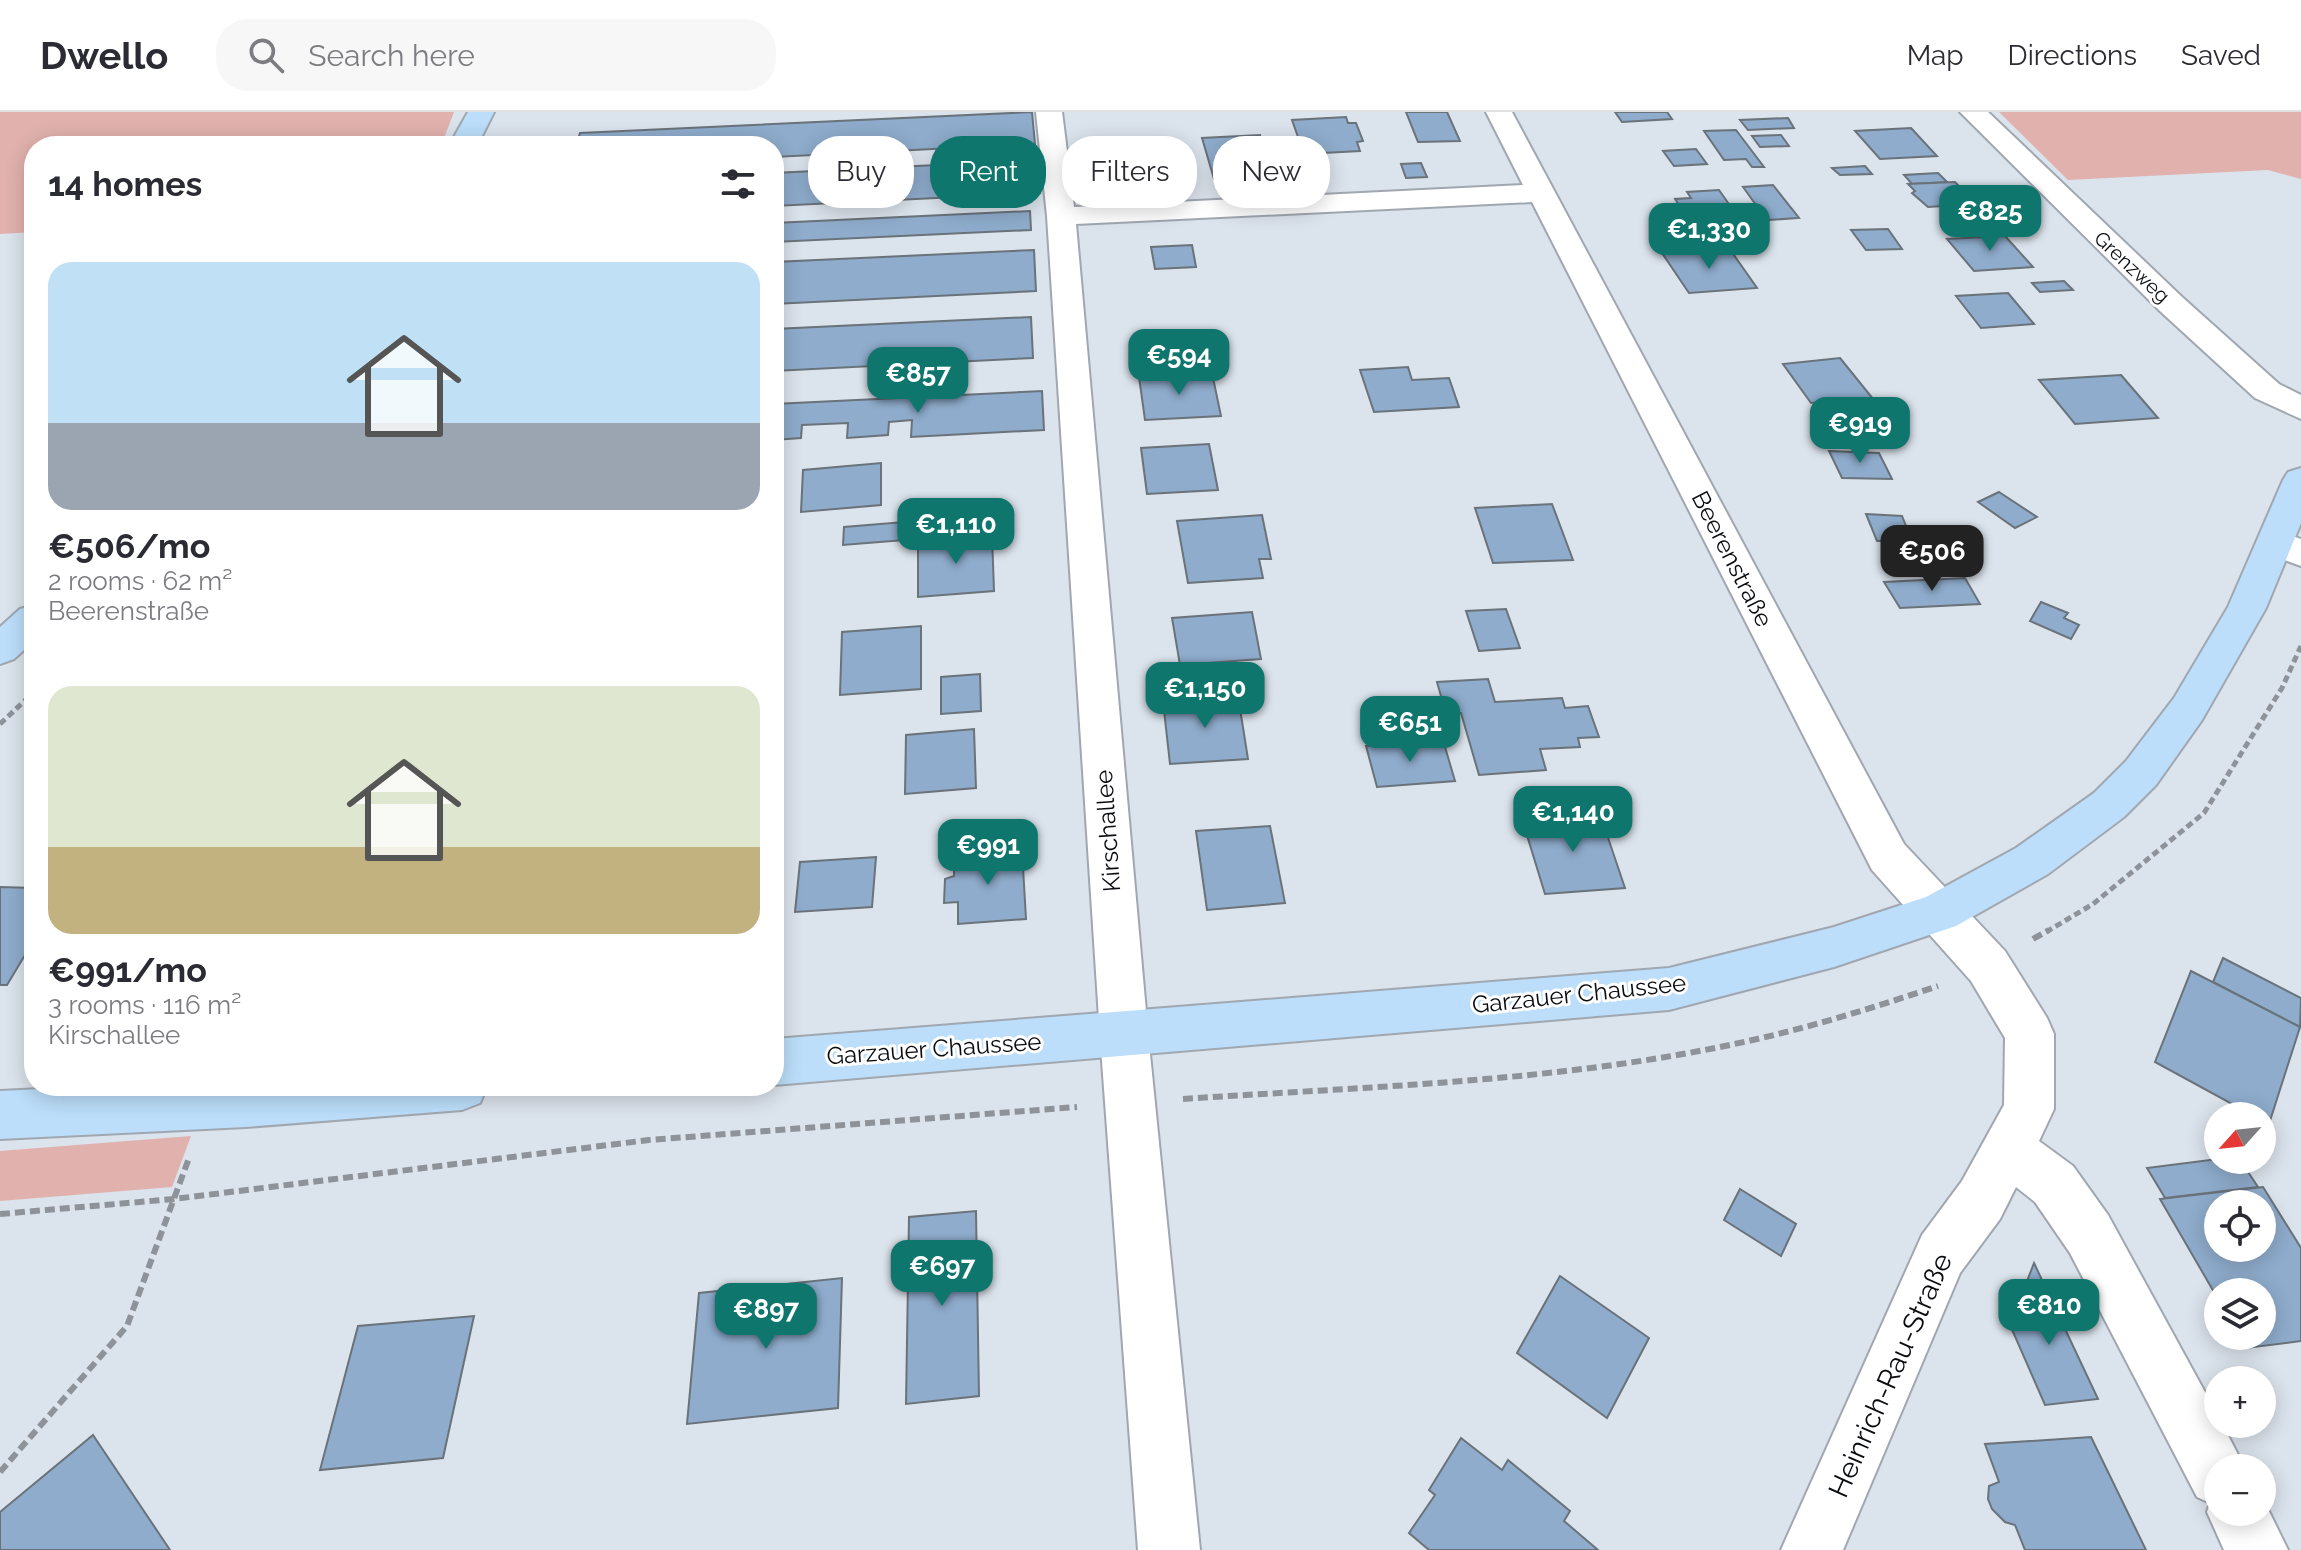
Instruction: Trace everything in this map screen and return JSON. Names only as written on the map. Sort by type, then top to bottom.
[{"type":"main road","points":[[468,136],[481,112]]},
{"type":"main road","name":"Garzauer Chaussee","points":[[784,1061],[1669,989],[1834,947],[1940,912],[2032,861],[2109,805],[2141,773],[2188,709],[2247,608],[2288,548],[2301,480]]},
{"type":"main road","points":[[0,649],[24,628]]},
{"type":"main road","points":[[0,1115],[321,1096]]},
{"type":"street","name":"Kirschallee","points":[[1049,112],[1061,216],[1124,1034],[1169,1550]]},
{"type":"street","name":"Beerenstraße","points":[[1499,112],[1888,857],[1940,912]]},
{"type":"street","name":"Grenzweg","points":[[1973,112],[2131,267],[2267,391],[2301,408]]},
{"type":"street","points":[[1061,216],[1541,193]]},
{"type":"street","name":"Heinrich-Rau-Straße","points":[[1812,1550],[1941,1254],[1981,1200],[2029,1109],[2030,1034],[1988,966],[1940,912]]},
{"type":"street","points":[[2007,1148],[2054,1184],[2089,1234],[2206,1454]]},
{"type":"street","points":[[2244,1526],[2257,1550]]},
{"type":"path","points":[[0,724],[24,701]]},
{"type":"path","points":[[0,1472],[127,1326],[209,1104]]},
{"type":"shaded area","points":[[0,112],[454,112],[445,136],[24,136],[24,233],[0,234]]},
{"type":"shaded area","points":[[1999,112],[2301,112],[2301,179],[2268,170],[2068,180]]},
{"type":"shaded area","points":[[191,1136],[172,1187],[0,1201],[0,1151]]},
{"type":"building","points":[[1032,112],[1034,136],[930,136],[930,149],[914,150],[914,136],[808,136],[808,155],[784,157],[784,136],[579,136],[580,133]]},
{"type":"building","points":[[1406,112],[1447,112],[1460,141],[1418,142]]},
{"type":"building","points":[[1615,112],[1667,112],[1672,119],[1622,122]]},
{"type":"building","points":[[1346,117],[1348,123],[1356,123],[1363,141],[1357,142],[1360,151],[1330,153],[1330,136],[1298,136],[1292,120]]},
{"type":"building","points":[[1788,118],[1794,128],[1748,130],[1740,120]]},
{"type":"building","points":[[1911,128],[1937,156],[1880,159],[1855,131]]},
{"type":"building","points":[[1736,130],[1764,167],[1752,167],[1746,159],[1724,160],[1704,131]]},
{"type":"building","points":[[1781,135],[1789,146],[1760,147],[1752,136]]},
{"type":"building","points":[[1213,137],[1213,176],[1202,138]]},
{"type":"building","points":[[1696,149],[1707,164],[1674,166],[1663,151]]},
{"type":"building","points":[[1421,163],[1427,177],[1406,178],[1401,164]]},
{"type":"building","points":[[930,165],[930,198],[914,199],[914,166]]},
{"type":"building","points":[[1865,166],[1872,174],[1840,175],[1832,168]]},
{"type":"building","points":[[808,171],[808,204],[784,206],[784,173]]},
{"type":"building","points":[[1938,173],[1947,182],[1912,184],[1904,175]]},
{"type":"building","points":[[1955,182],[1976,204],[1928,207],[1912,193],[1915,191],[1908,184]]},
{"type":"building","points":[[1773,185],[1799,218],[1692,225],[1675,199],[1691,198],[1687,192],[1719,190],[1731,207],[1756,205],[1743,187]]},
{"type":"building","points":[[1030,211],[1031,230],[784,242],[784,223]]},
{"type":"building","points":[[1888,229],[1902,249],[1866,250],[1851,230]]},
{"type":"building","points":[[2005,236],[2033,267],[1974,271],[1947,239]]},
{"type":"building","points":[[1192,245],[1196,267],[1155,269],[1151,247]]},
{"type":"building","points":[[1729,248],[1757,288],[1689,293],[1662,253]]},
{"type":"building","points":[[1034,250],[1036,291],[784,304],[784,262]]},
{"type":"building","points":[[2064,281],[2073,290],[2040,292],[2032,283]]},
{"type":"building","points":[[2008,293],[2034,324],[1981,328],[1956,296]]},
{"type":"building","points":[[1031,317],[1033,358],[784,370],[784,329]]},
{"type":"building","points":[[1840,358],[1882,410],[1832,416],[1822,402],[1811,403],[1783,364]]},
{"type":"building","points":[[1408,367],[1412,380],[1449,378],[1459,407],[1374,412],[1360,370]]},
{"type":"building","points":[[1212,373],[1221,416],[1145,420],[1139,377]]},
{"type":"building","points":[[2121,375],[2158,418],[2075,424],[2039,380]]},
{"type":"building","points":[[1042,391],[1044,430],[911,437],[912,420],[889,422],[888,435],[847,438],[848,423],[802,425],[801,438],[784,439],[784,404]]},
{"type":"building","points":[[1209,444],[1218,490],[1147,494],[1141,448]]},
{"type":"building","points":[[1829,451],[1879,453],[1892,479],[1842,478]]},
{"type":"building","points":[[881,463],[881,505],[801,512],[803,470]]},
{"type":"building","points":[[1999,492],[2037,517],[2015,528],[1978,502]]},
{"type":"building","points":[[1552,504],[1573,560],[1493,563],[1475,508]]},
{"type":"building","points":[[1866,514],[1902,516],[1912,541],[1877,541]]},
{"type":"building","points":[[1262,515],[1271,559],[1259,559],[1263,578],[1188,583],[1177,521]]},
{"type":"building","points":[[904,522],[904,540],[843,545],[844,527]]},
{"type":"building","points":[[992,535],[994,591],[918,597],[918,541]]},
{"type":"building","points":[[1965,578],[1980,604],[1900,608],[1884,582]]},
{"type":"building","points":[[2041,602],[2068,613],[2064,618],[2079,625],[2071,639],[2030,621]]},
{"type":"building","points":[[1506,609],[1520,648],[1479,651],[1466,611]]},
{"type":"building","points":[[1252,612],[1261,659],[1180,665],[1172,618]]},
{"type":"building","points":[[921,626],[921,689],[840,695],[842,632]]},
{"type":"building","points":[[980,674],[981,711],[941,714],[941,677]]},
{"type":"building","points":[[1488,679],[1495,702],[1562,698],[1565,708],[1588,706],[1599,737],[1578,738],[1580,747],[1540,749],[1546,770],[1479,775],[1461,713],[1446,714],[1437,682]]},
{"type":"building","points":[[1238,696],[1248,759],[1170,764],[1163,701]]},
{"type":"building","points":[[974,729],[976,788],[905,794],[906,735]]},
{"type":"building","points":[[1443,740],[1455,781],[1377,787],[1366,746]]},
{"type":"building","points":[[1600,814],[1625,888],[1545,894],[1522,819]]},
{"type":"building","points":[[1270,826],[1285,903],[1207,910],[1196,831]]},
{"type":"building","points":[[1022,850],[1026,919],[958,924],[958,902],[944,903],[945,879],[954,876],[954,855]]},
{"type":"building","points":[[876,857],[872,907],[795,912],[800,862]]},
{"type":"building","points":[[0,887],[24,888],[24,957],[7,985],[0,985]]},
{"type":"building","points":[[2223,958],[2301,998],[2300,1027],[2213,982]]},
{"type":"building","points":[[2191,971],[2300,1027],[2276,1102],[2228,1102],[2155,1062]]},
{"type":"building","points":[[2204,1161],[2204,1174],[2249,1174],[2258,1187],[2204,1190],[2204,1193],[2165,1198],[2147,1168]]},
{"type":"building","points":[[2263,1187],[2265,1190],[2237,1190]]},
{"type":"building","points":[[1740,1189],[1796,1224],[1781,1256],[1724,1220]]},
{"type":"building","points":[[2204,1194],[2204,1262],[2276,1262],[2276,1208],[2301,1248],[2301,1341],[2276,1344],[2276,1278],[2206,1278],[2160,1199]]},
{"type":"building","points":[[976,1211],[979,1396],[906,1404],[909,1217]]},
{"type":"building","points":[[2034,1263],[2098,1399],[2045,1405],[2010,1325]]},
{"type":"building","points":[[1560,1276],[1649,1338],[1607,1418],[1517,1353]]},
{"type":"building","points":[[842,1278],[838,1408],[687,1424],[699,1293]]},
{"type":"building","points":[[474,1316],[443,1458],[320,1470],[358,1326]]},
{"type":"building","points":[[93,1435],[170,1550],[0,1550],[0,1512]]},
{"type":"building","points":[[2091,1437],[2146,1550],[2025,1550],[2015,1525],[2005,1522],[1992,1509],[1988,1499],[1989,1486],[1999,1482],[1985,1444]]},
{"type":"building","points":[[1461,1438],[1502,1470],[1508,1460],[1570,1511],[1564,1521],[1598,1550],[1429,1550],[1409,1533],[1435,1495],[1429,1490]]}]
